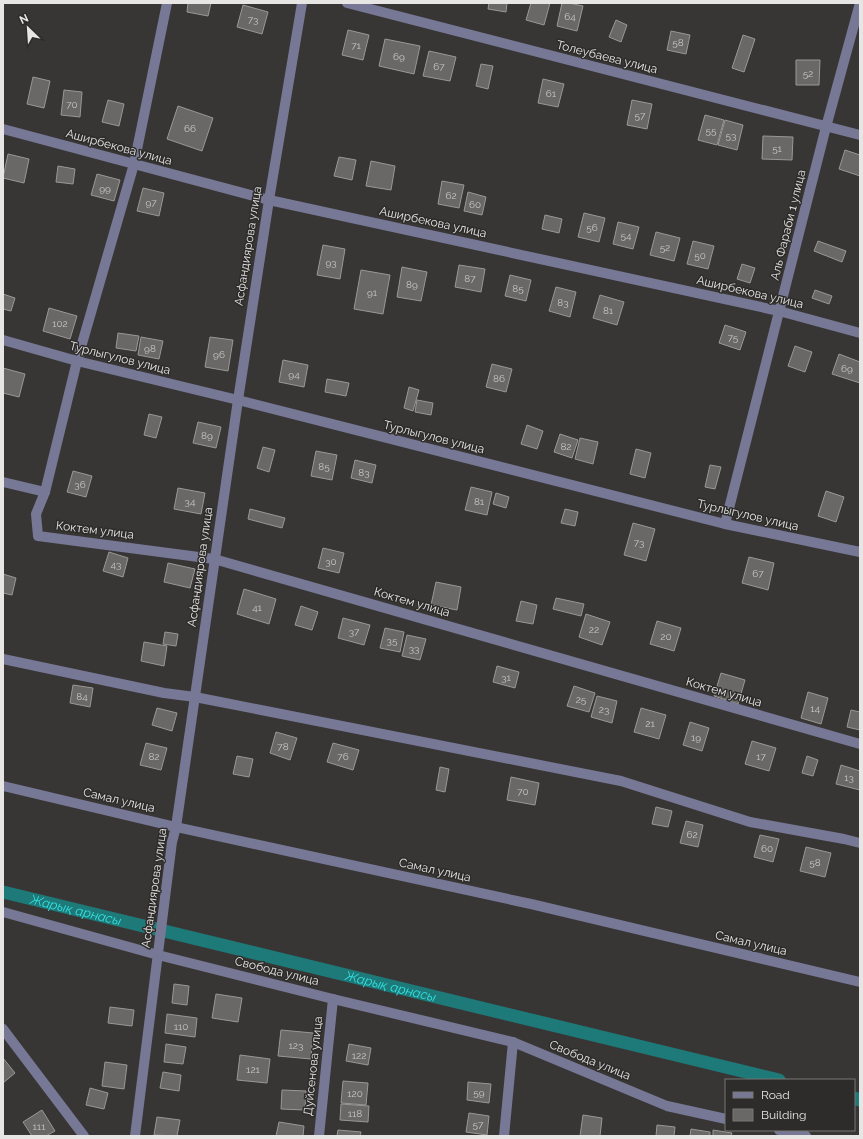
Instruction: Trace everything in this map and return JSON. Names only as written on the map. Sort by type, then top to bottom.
[{"type":"street","points":[[3,482],[46,492],[77,361],[134,164],[167,3]]},
{"type":"street","name":"Асфандиярова улица","points":[[136,1136],[172,842],[176,827],[214,559],[268,200],[302,3]]},
{"type":"street","name":"Толеубаева улица","points":[[347,3],[860,135]]},
{"type":"street","name":"Аль Фараби 1 улица","points":[[725,524],[826,127],[860,3]]},
{"type":"street","name":"Аширбекова улица","points":[[3,129],[268,200],[779,312],[860,333]]},
{"type":"street","name":"Турлыгулов улица","points":[[3,340],[77,361],[238,400],[725,524],[860,552]]},
{"type":"street","name":"Коктем улица","points":[[46,492],[36,514],[38,536],[214,559],[860,744]]},
{"type":"street","points":[[3,659],[164,694],[194,697],[621,781],[750,822],[860,843]]},
{"type":"street","name":"Самал улица","points":[[3,786],[176,827],[532,904],[860,982]]},
{"type":"street","name":"Свобода улица","points":[[3,912],[158,955],[513,1042],[668,1106],[725,1119]]},
{"type":"street","name":"Дуйсенова улица","points":[[319,1136],[333,999]]},
{"type":"street","points":[[3,1029],[84,1136]]},
{"type":"street","points":[[504,1136],[513,1042]]},
{"type":"street","points":[[784,1131],[806,1136]]},
{"type":"building","points":[[188,3],[211,3],[208,16],[187,12]]},
{"type":"building","points":[[489,3],[507,3],[506,12],[488,9]]},
{"type":"building","points":[[531,3],[550,3],[544,25],[526,20]]},
{"type":"building","points":[[562,3],[583,6],[577,31],[557,26]]},
{"type":"building","points":[[243,5],[268,12],[262,34],[237,27]]},
{"type":"building","points":[[616,20],[627,25],[621,42],[609,37]]},
{"type":"building","points":[[348,30],[369,35],[363,60],[342,55]]},
{"type":"building","points":[[671,31],[690,35],[686,54],[667,50]]},
{"type":"building","points":[[743,35],[755,39],[744,72],[732,68]]},
{"type":"building","points":[[385,39],[420,46],[414,74],[379,66]]},
{"type":"building","points":[[429,51],[456,57],[450,81],[423,76]]},
{"type":"building","points":[[796,60],[820,60],[819,85],[796,85]]},
{"type":"building","points":[[481,64],[493,66],[488,89],[476,86]]},
{"type":"building","points":[[33,77],[50,81],[44,108],[27,104]]},
{"type":"building","points":[[543,79],[564,84],[558,107],[538,103]]},
{"type":"building","points":[[64,90],[82,92],[80,117],[61,115]]},
{"type":"building","points":[[108,100],[124,104],[119,126],[102,122]]},
{"type":"building","points":[[632,100],[652,104],[647,129],[627,125]]},
{"type":"building","points":[[178,106],[213,118],[202,151],[167,139]]},
{"type":"building","points":[[705,115],[724,120],[717,145],[698,140]]},
{"type":"building","points":[[725,120],[743,125],[737,150],[718,145]]},
{"type":"building","points":[[763,136],[793,137],[792,160],[762,159]]},
{"type":"building","points":[[845,150],[860,155],[860,176],[839,169]]},
{"type":"building","points":[[8,154],[29,159],[24,183],[3,178]]},
{"type":"building","points":[[339,157],[356,160],[352,180],[334,176]]},
{"type":"building","points":[[371,161],[395,166],[391,190],[366,186]]},
{"type":"building","points":[[58,166],[75,169],[73,184],[56,182]]},
{"type":"building","points":[[97,174],[120,180],[114,201],[91,195]]},
{"type":"building","points":[[442,181],[464,185],[459,208],[438,204]]},
{"type":"building","points":[[143,188],[164,193],[159,216],[137,211]]},
{"type":"building","points":[[468,192],[486,197],[482,215],[464,211]]},
{"type":"building","points":[[584,213],[605,218],[599,242],[578,237]]},
{"type":"building","points":[[545,215],[562,219],[559,233],[542,229]]},
{"type":"building","points":[[618,222],[639,227],[633,249],[613,244]]},
{"type":"building","points":[[656,232],[680,238],[674,261],[650,255]]},
{"type":"building","points":[[693,241],[714,246],[708,269],[687,264]]},
{"type":"building","points":[[818,241],[846,251],[842,262],[814,251]]},
{"type":"building","points":[[323,245],[345,249],[340,279],[317,275]]},
{"type":"building","points":[[742,264],[755,268],[750,283],[737,279]]},
{"type":"building","points":[[459,265],[485,269],[481,292],[455,287]]},
{"type":"building","points":[[402,267],[427,272],[421,301],[397,297]]},
{"type":"building","points":[[361,270],[390,275],[383,314],[354,309]]},
{"type":"building","points":[[510,275],[531,280],[526,301],[505,296]]},
{"type":"building","points":[[556,287],[576,292],[570,317],[549,311]]},
{"type":"building","points":[[815,290],[832,296],[829,304],[812,298]]},
{"type":"building","points":[[3,294],[15,298],[11,311],[3,309]]},
{"type":"building","points":[[600,295],[624,302],[617,325],[593,318]]},
{"type":"building","points":[[49,308],[77,316],[70,339],[43,331]]},
{"type":"building","points":[[725,325],[746,332],[740,350],[719,343]]},
{"type":"building","points":[[118,333],[139,336],[136,351],[116,348]]},
{"type":"building","points":[[141,337],[163,341],[159,359],[138,355]]},
{"type":"building","points":[[210,337],[233,340],[228,371],[205,367]]},
{"type":"building","points":[[795,346],[812,352],[805,372],[788,366]]},
{"type":"building","points":[[839,354],[860,362],[860,383],[832,374]]},
{"type":"building","points":[[283,360],[308,365],[304,387],[279,382]]},
{"type":"building","points":[[492,364],[512,369],[506,392],[486,387]]},
{"type":"building","points":[[3,368],[25,374],[19,397],[3,393]]},
{"type":"building","points":[[327,379],[349,383],[346,396],[325,392]]},
{"type":"building","points":[[409,387],[419,390],[413,411],[404,408]]},
{"type":"building","points":[[417,400],[433,403],[431,415],[415,412]]},
{"type":"building","points":[[149,414],[162,417],[156,438],[144,435]]},
{"type":"building","points":[[198,422],[221,427],[216,448],[193,443]]},
{"type":"building","points":[[527,425],[543,431],[537,449],[521,444]]},
{"type":"building","points":[[560,434],[578,440],[572,458],[554,452]]},
{"type":"building","points":[[580,438],[598,442],[593,464],[575,459]]},
{"type":"building","points":[[263,447],[275,450],[269,472],[257,468]]},
{"type":"building","points":[[636,449],[651,453],[645,478],[630,474]]},
{"type":"building","points":[[316,451],[337,455],[332,480],[311,476]]},
{"type":"building","points":[[355,460],[376,465],[372,483],[351,478]]},
{"type":"building","points":[[710,465],[721,467],[715,489],[705,487]]},
{"type":"building","points":[[73,471],[92,476],[86,497],[67,492]]},
{"type":"building","points":[[471,487],[492,492],[487,515],[465,510]]},
{"type":"building","points":[[178,488],[205,493],[201,514],[174,509]]},
{"type":"building","points":[[826,491],[844,497],[836,522],[818,516]]},
{"type":"building","points":[[496,493],[509,497],[506,508],[493,504]]},
{"type":"building","points":[[250,509],[285,518],[282,528],[248,519]]},
{"type":"building","points":[[565,509],[578,512],[575,526],[561,523]]},
{"type":"building","points":[[633,523],[655,529],[646,561],[624,555]]},
{"type":"building","points":[[323,548],[344,553],[339,573],[318,568]]},
{"type":"building","points":[[109,552],[128,558],[123,577],[103,571]]},
{"type":"building","points":[[749,557],[774,563],[768,590],[742,583]]},
{"type":"building","points":[[168,563],[195,569],[190,588],[164,582]]},
{"type":"building","points":[[3,574],[16,578],[12,595],[3,593]]},
{"type":"building","points":[[436,582],[461,587],[457,610],[431,605]]},
{"type":"building","points":[[244,589],[276,599],[269,624],[237,614]]},
{"type":"building","points":[[556,598],[584,604],[581,616],[553,609]]},
{"type":"building","points":[[521,601],[537,605],[533,624],[516,621]]},
{"type":"building","points":[[301,606],[318,612],[312,630],[295,625]]},
{"type":"building","points":[[586,614],[610,622],[602,645],[579,637]]},
{"type":"building","points":[[343,618],[370,625],[364,645],[338,638]]},
{"type":"building","points":[[657,621],[681,628],[674,651],[650,644]]},
{"type":"building","points":[[385,628],[404,632],[400,652],[380,648]]},
{"type":"building","points":[[165,632],[178,634],[176,646],[163,644]]},
{"type":"building","points":[[407,635],[426,639],[420,660],[402,656]]},
{"type":"building","points":[[144,642],[167,646],[164,666],[141,661]]},
{"type":"building","points":[[497,666],[519,672],[515,688],[493,682]]},
{"type":"building","points":[[721,673],[745,680],[738,704],[714,696]]},
{"type":"building","points":[[73,685],[93,688],[90,707],[70,703]]},
{"type":"building","points":[[574,686],[595,693],[589,712],[567,706]]},
{"type":"building","points":[[808,692],[828,698],[821,724],[801,718]]},
{"type":"building","points":[[597,696],[617,701],[612,723],[591,717]]},
{"type":"building","points":[[157,708],[177,713],[172,731],[152,725]]},
{"type":"building","points":[[641,708],[666,715],[659,739],[634,732]]},
{"type":"building","points":[[851,710],[860,712],[860,730],[847,727]]},
{"type":"building","points":[[690,722],[709,728],[702,751],[683,745]]},
{"type":"building","points":[[276,732],[297,738],[290,760],[270,753]]},
{"type":"building","points":[[752,741],[776,748],[769,771],[745,764]]},
{"type":"building","points":[[146,743],[167,748],[161,770],[140,765]]},
{"type":"building","points":[[333,743],[359,750],[353,770],[327,762]]},
{"type":"building","points":[[237,756],[253,759],[249,777],[233,774]]},
{"type":"building","points":[[807,756],[818,760],[813,776],[802,773]]},
{"type":"building","points":[[841,765],[860,771],[860,790],[836,784]]},
{"type":"building","points":[[440,767],[449,769],[445,792],[436,790]]},
{"type":"building","points":[[511,777],[539,783],[535,805],[507,800]]},
{"type":"building","points":[[656,807],[672,811],[668,827],[652,824]]},
{"type":"building","points":[[686,821],[703,825],[698,847],[680,843]]},
{"type":"building","points":[[760,835],[779,839],[773,862],[754,857]]},
{"type":"building","points":[[806,847],[831,853],[825,877],[800,871]]},
{"type":"building","points":[[174,984],[189,986],[187,1005],[172,1003]]},
{"type":"building","points":[[216,994],[242,998],[238,1022],[212,1018]]},
{"type":"building","points":[[110,1007],[134,1010],[132,1026],[108,1023]]},
{"type":"building","points":[[167,1014],[197,1018],[195,1037],[165,1033]]},
{"type":"building","points":[[281,1030],[313,1033],[311,1059],[278,1056]]},
{"type":"building","points":[[166,1044],[186,1047],[183,1064],[164,1062]]},
{"type":"building","points":[[349,1044],[371,1048],[368,1065],[346,1061]]},
{"type":"building","points":[[240,1055],[270,1059],[267,1083],[237,1080]]},
{"type":"building","points":[[3,1058],[15,1073],[3,1083]]},
{"type":"building","points":[[105,1062],[127,1065],[124,1089],[102,1086]]},
{"type":"building","points":[[163,1072],[181,1075],[179,1091],[160,1088]]},
{"type":"building","points":[[343,1081],[368,1083],[366,1105],[341,1103]]},
{"type":"building","points":[[468,1082],[491,1084],[489,1103],[467,1100]]},
{"type":"building","points":[[90,1088],[108,1093],[104,1109],[86,1105]]},
{"type":"building","points":[[282,1090],[306,1091],[305,1110],[281,1109]]},
{"type":"building","points":[[341,1104],[369,1106],[368,1122],[340,1120]]},
{"type":"building","points":[[42,1110],[55,1131],[46,1136],[32,1136],[23,1122]]},
{"type":"building","points":[[469,1113],[489,1116],[487,1135],[466,1132]]},
{"type":"building","points":[[583,1115],[602,1118],[600,1136],[580,1136]]},
{"type":"building","points":[[157,1117],[180,1120],[177,1136],[154,1135]]},
{"type":"building","points":[[279,1122],[304,1126],[303,1136],[276,1136]]},
{"type":"building","points":[[657,1125],[675,1127],[674,1136],[656,1136]]},
{"type":"building","points":[[691,1129],[710,1132],[710,1136],[690,1136]]},
{"type":"building","points":[[338,1130],[361,1132],[360,1136],[337,1136]]},
{"type":"building","points":[[713,1130],[732,1133],[731,1136],[713,1136]]},
{"type":"waterway","name":"Жарық арнасы","points":[[3,892],[775,1079]]},
{"type":"waterway","name":"Жарық арнасы","points":[[855,1098],[860,1100]]}]
